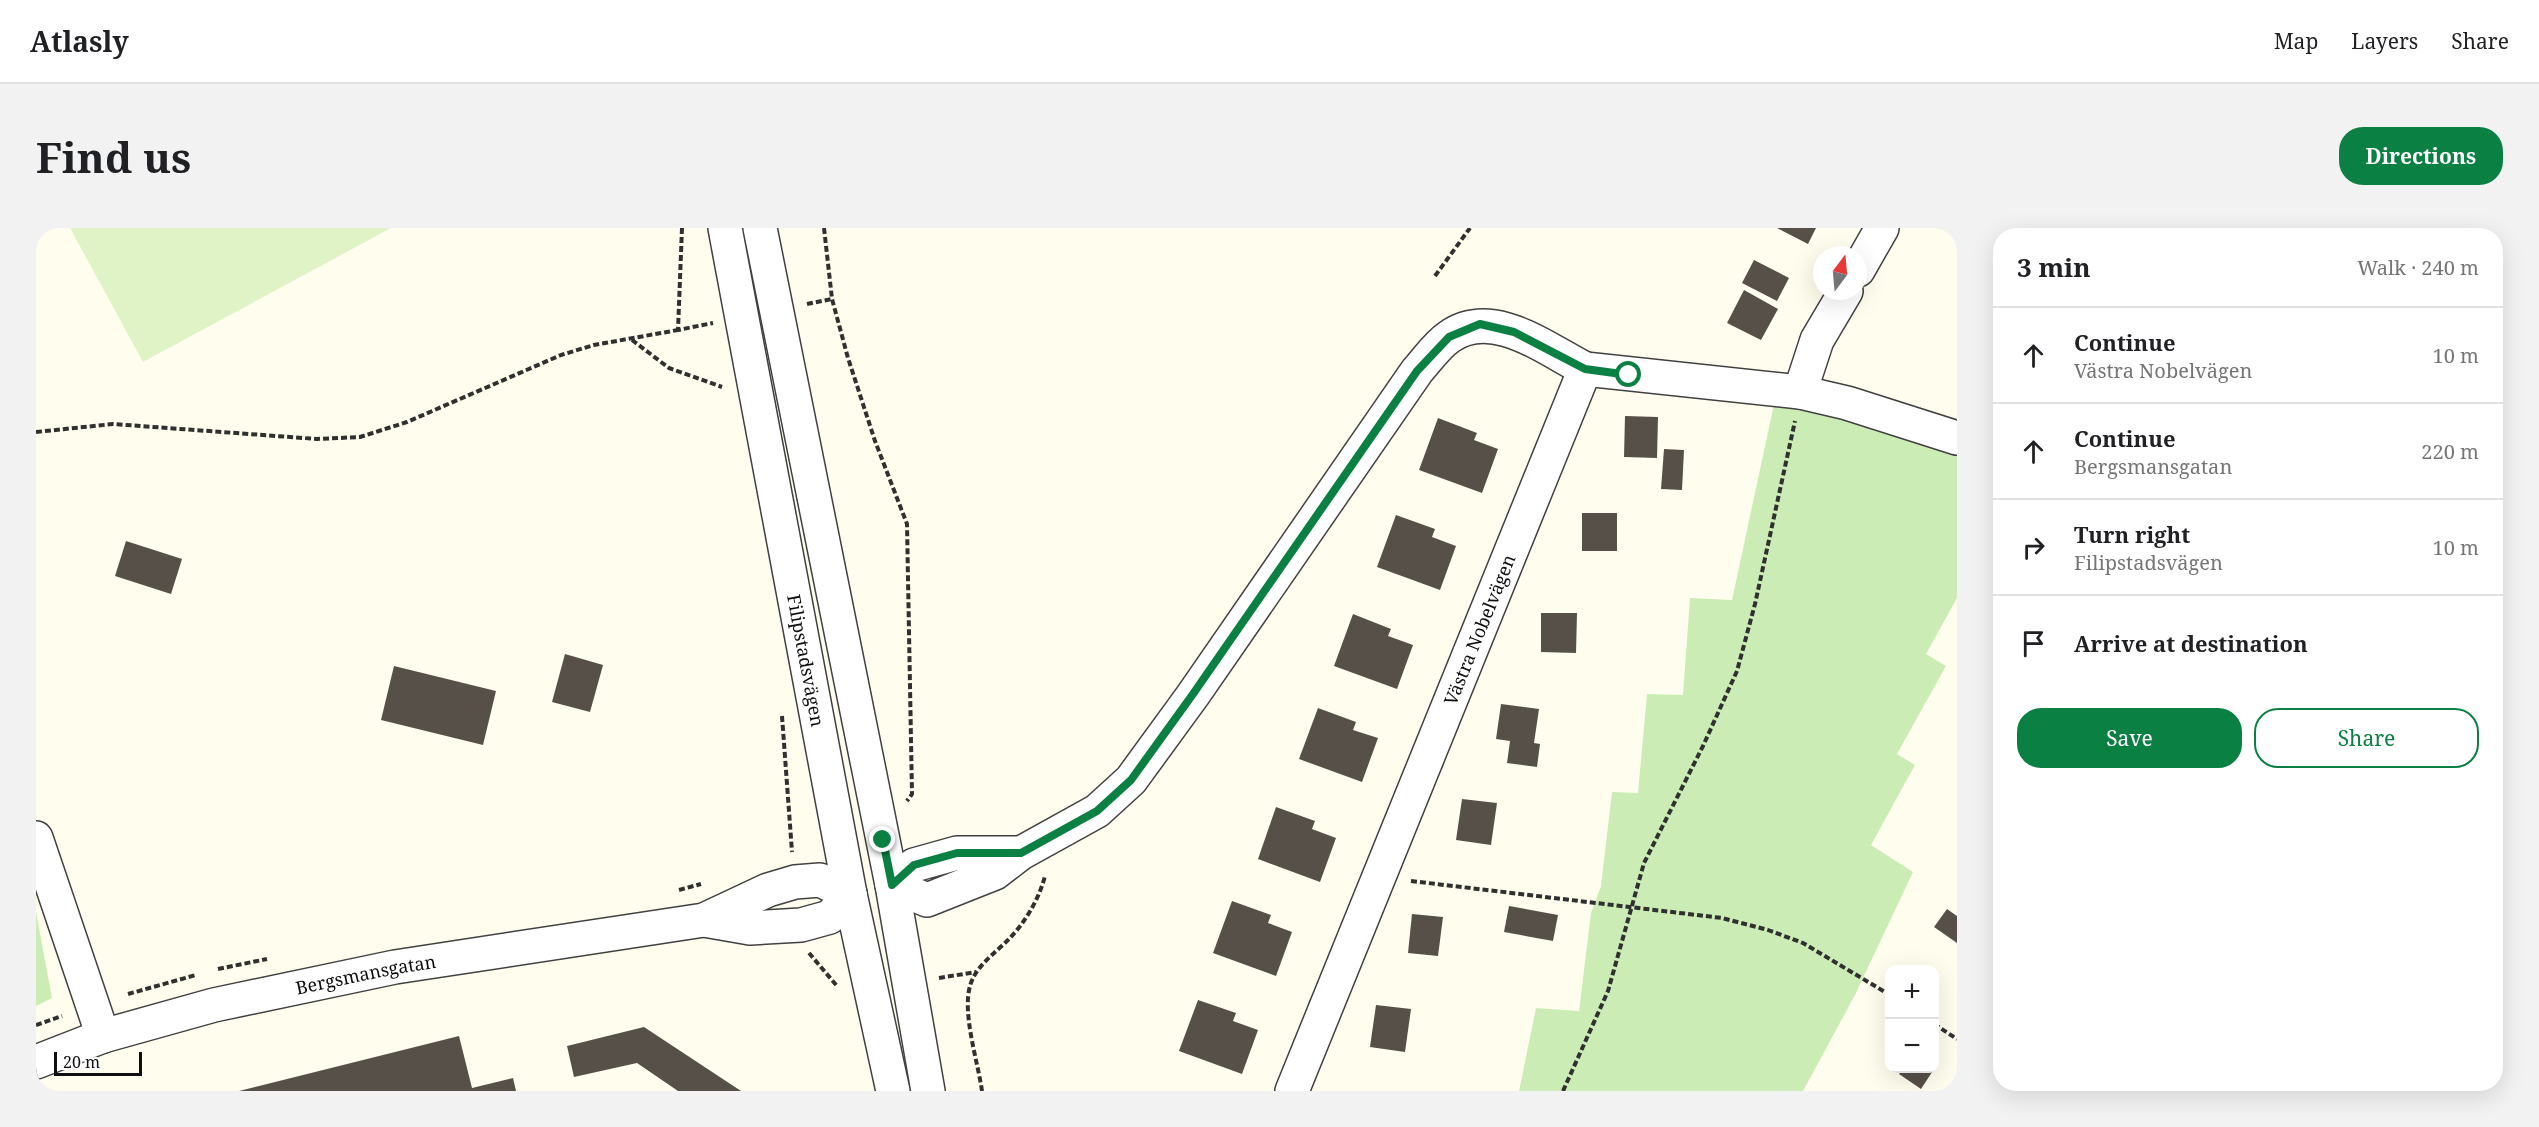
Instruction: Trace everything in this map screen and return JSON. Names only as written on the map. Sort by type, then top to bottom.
[{"type":"street","name":"Filipstadsvägen","points":[[725,228],[850,894],[893,1091]]},
{"type":"street","name":"Filipstadsvägen","points":[[760,228],[892,885],[928,1091]]},
{"type":"street","points":[[1867,254],[1882,228]]},
{"type":"street","points":[[1800,392],[1817,340],[1840,300]]},
{"type":"street","points":[[850,894],[892,885],[927,900],[995,873],[1021,853],[1097,811],[1131,780],[1417,371],[1449,337],[1480,324],[1514,332],[1585,369],[1800,392],[1847,403],[1957,438]]},
{"type":"street","name":"Västra Nobelvägen","points":[[1292,1091],[1585,369]]},
{"type":"street","points":[[36,838],[103,1036]]},
{"type":"street","name":"Bergsmansgatan","points":[[36,1062],[103,1036],[214,1005],[395,967],[704,920],[768,890],[795,882],[820,880],[850,894],[830,917],[801,925],[750,928],[704,920]]},
{"type":"path","points":[[678,330],[682,228]]},
{"type":"path","points":[[824,228],[832,299],[875,441],[907,524],[912,794],[883,840]]},
{"type":"path","points":[[1435,276],[1470,228]]},
{"type":"path","points":[[806,304],[832,299]]},
{"type":"path","points":[[36,432],[113,424],[317,439],[360,437],[407,422],[561,355],[718,322]]},
{"type":"path","points":[[631,339],[650,356],[669,368],[732,390]]},
{"type":"path","points":[[1563,1091],[1608,991],[1644,863],[1737,671],[1788,463],[1800,392]]},
{"type":"path","points":[[982,1091],[969,1019],[970,985],[976,972],[1011,938],[1027,917],[1045,879],[1052,837]]},
{"type":"path","points":[[1378,877],[1722,918],[1768,930],[1803,943],[1885,993]]},
{"type":"path","points":[[1939,1027],[1957,1039]]},
{"type":"green space","points":[[70,228],[391,228],[143,362]]},
{"type":"green space","points":[[1774,404],[1867,427],[1957,456],[1957,598],[1926,654],[1946,666],[1897,754],[1915,765],[1871,845],[1913,872],[1855,995],[1803,1091],[1519,1091],[1536,1008],[1579,1011],[1591,913],[1601,886],[1612,792],[1638,793],[1647,694],[1683,695],[1690,598],[1732,600]]},
{"type":"green space","points":[[36,912],[52,998],[36,1006]]},
{"type":"building","points":[[1777,228],[1816,228],[1808,244]]},
{"type":"building","points":[[1754,260],[1789,278],[1777,301],[1742,283]]},
{"type":"building","points":[[1744,290],[1778,309],[1761,340],[1727,323]]},
{"type":"building","points":[[1625,416],[1658,417],[1657,458],[1624,457]]},
{"type":"building","points":[[1438,418],[1477,433],[1474,440],[1498,449],[1482,493],[1419,470]]},
{"type":"building","points":[[1664,449],[1684,450],[1682,490],[1661,489]]},
{"type":"building","points":[[1582,513],[1617,513],[1617,551],[1582,551]]},
{"type":"building","points":[[1396,515],[1435,529],[1432,537],[1456,546],[1440,590],[1377,567]]},
{"type":"building","points":[[126,541],[182,559],[171,594],[115,576]]},
{"type":"building","points":[[1541,613],[1577,613],[1576,653],[1541,652]]},
{"type":"building","points":[[1353,614],[1391,629],[1388,636],[1413,645],[1397,689],[1334,666]]},
{"type":"building","points":[[565,654],[603,665],[590,712],[552,702]]},
{"type":"building","points":[[394,666],[496,691],[483,745],[381,720]]},
{"type":"building","points":[[1501,704],[1539,709],[1534,743],[1540,744],[1537,767],[1507,763],[1510,741],[1496,739]]},
{"type":"building","points":[[1318,708],[1356,722],[1353,730],[1378,738],[1362,782],[1299,759]]},
{"type":"building","points":[[1462,799],[1497,803],[1491,845],[1456,840]]},
{"type":"building","points":[[1276,807],[1315,821],[1312,829],[1336,838],[1320,882],[1258,859]]},
{"type":"building","points":[[1232,901],[1271,915],[1268,923],[1292,932],[1276,976],[1213,953]]},
{"type":"building","points":[[1509,906],[1558,915],[1553,941],[1504,932]]},
{"type":"building","points":[[1947,909],[1957,916],[1957,943],[1934,927]]},
{"type":"building","points":[[1412,914],[1443,917],[1438,956],[1408,953]]},
{"type":"building","points":[[1198,1000],[1236,1013],[1233,1021],[1258,1030],[1242,1074],[1179,1051]]},
{"type":"building","points":[[1376,1005],[1411,1009],[1405,1052],[1370,1047]]},
{"type":"building","points":[[644,1027],[741,1091],[678,1091],[637,1063],[574,1077],[567,1046]]},
{"type":"building","points":[[459,1036],[472,1088],[513,1078],[516,1091],[239,1091]]},
{"type":"building","points":[[1900,1073],[1931,1073],[1921,1089]]},
{"type":"route","points":[[883,840],[892,885],[914,865],[957,853],[1021,853],[1097,811],[1131,780],[1417,371],[1449,337],[1480,324],[1514,332],[1585,369],[1629,375]]}]
